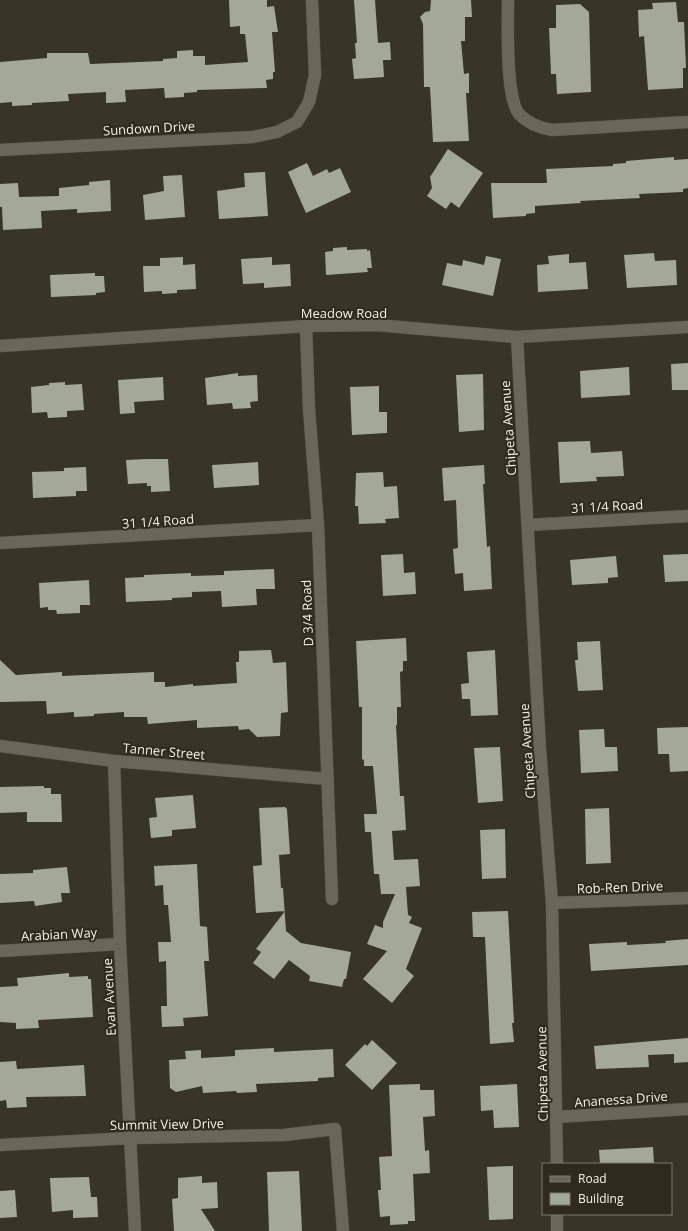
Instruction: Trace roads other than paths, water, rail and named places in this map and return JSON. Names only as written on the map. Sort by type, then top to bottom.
[{"type":"street","name":"Sundown Drive","points":[[0,150],[253,137],[277,132],[297,122],[309,102],[315,75],[312,0]]},
{"type":"street","points":[[508,0],[510,89],[519,114],[538,128],[552,130],[688,122]]},
{"type":"street","name":"Meadow Road","points":[[0,346],[306,326],[376,325],[517,337],[688,327]]},
{"type":"street","name":"D 3/4 Road","points":[[306,326],[309,409],[318,525],[332,899]]},
{"type":"street","name":"Chipeta Avenue","points":[[517,337],[540,749],[552,903],[557,1163]]},
{"type":"street","name":"31 1/4 Road","points":[[528,525],[688,516]]},
{"type":"street","name":"31 1/4 Road","points":[[0,543],[318,525]]},
{"type":"street","name":"Tanner Street","points":[[0,746],[114,761],[327,779]]},
{"type":"street","name":"Evan Avenue","points":[[114,761],[120,944],[135,1231]]},
{"type":"street","name":"Rob-Ren Drive","points":[[552,903],[688,898]]},
{"type":"street","name":"Arabian Way","points":[[0,952],[120,944]]},
{"type":"street","name":"Ananessa Drive","points":[[556,1117],[688,1109]]},
{"type":"street","name":"Summit View Drive","points":[[0,1145],[131,1138],[284,1135],[335,1129],[343,1231]]},
{"type":"street","points":[[557,1215],[557,1231]]}]
